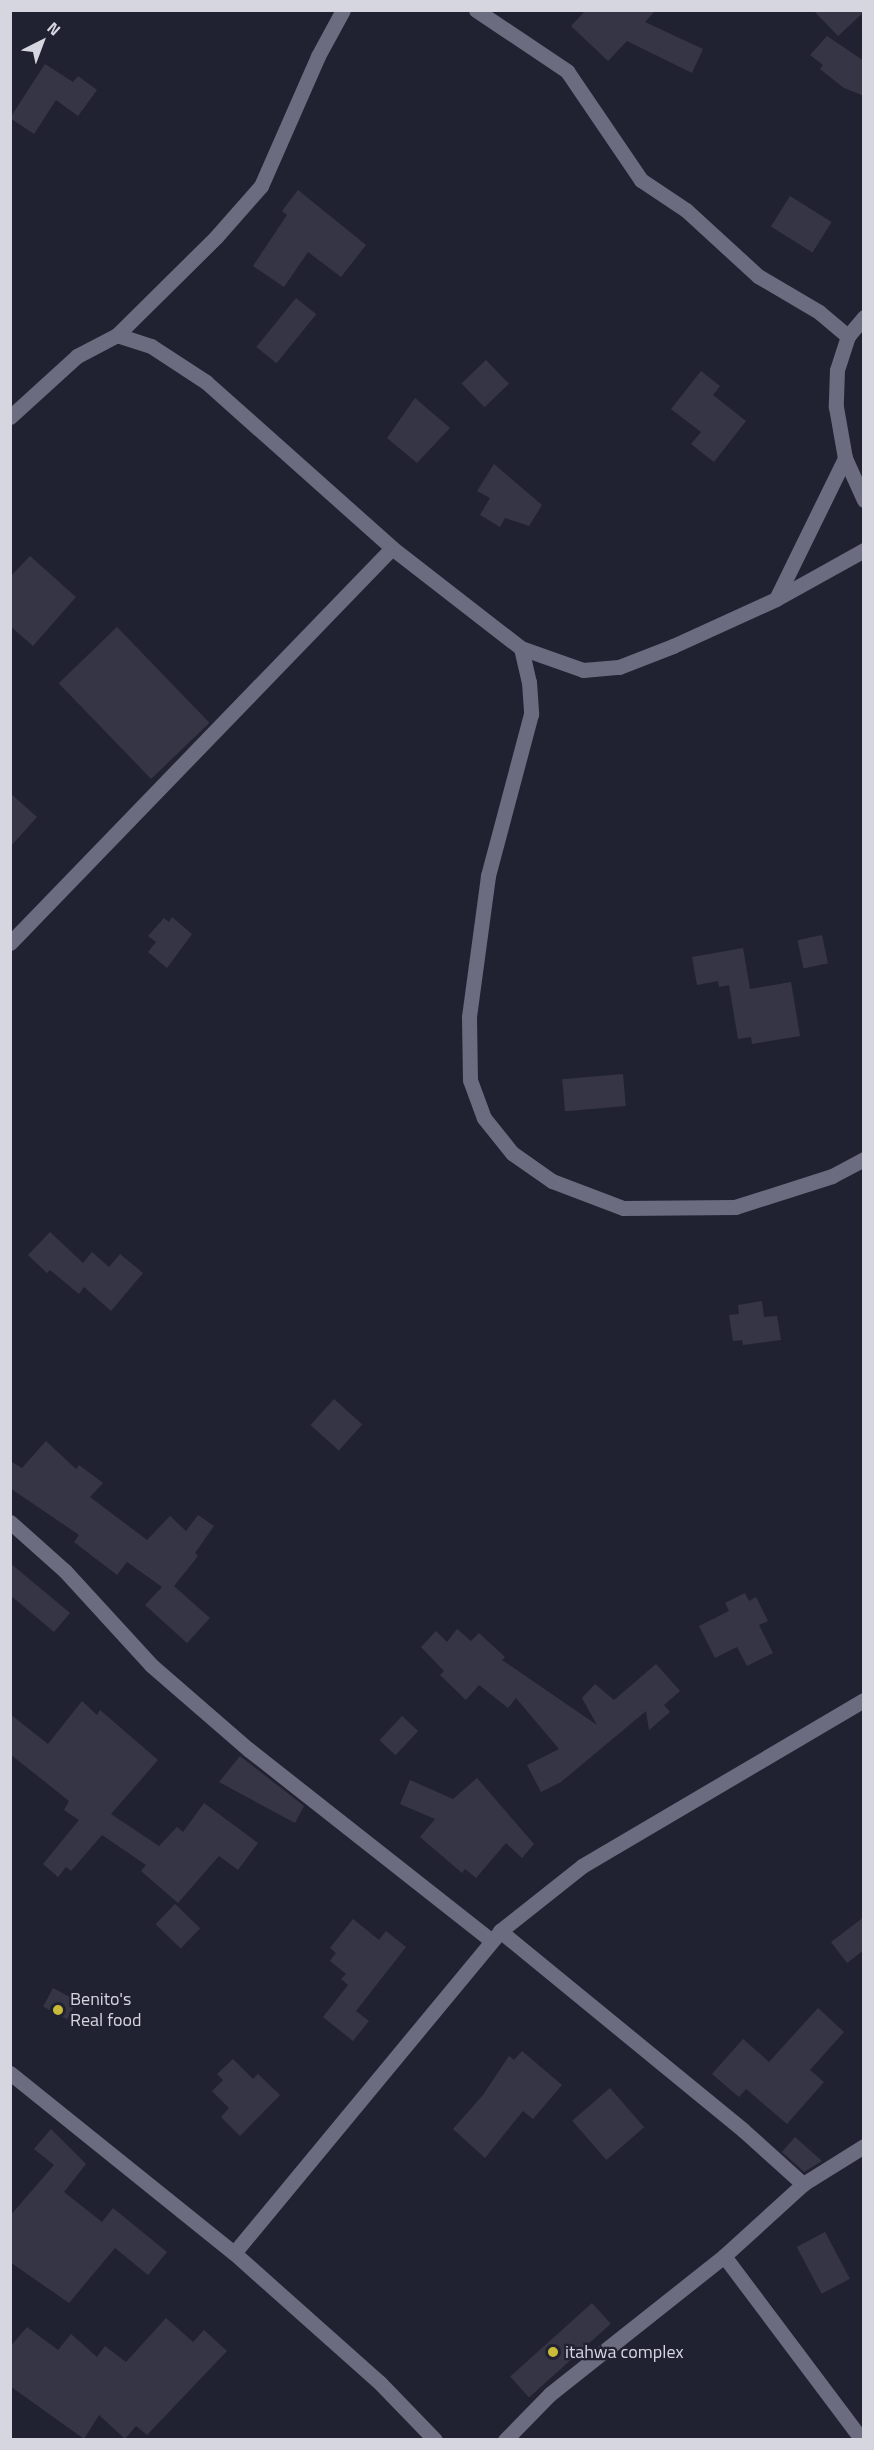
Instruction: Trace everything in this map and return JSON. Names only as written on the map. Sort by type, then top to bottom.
[{"type":"street","points":[[10,417],[77,356],[117,335],[261,186],[318,56],[343,10]]},
{"type":"street","points":[[476,10],[567,71],[641,180],[686,210],[758,276],[819,312],[848,336]]},
{"type":"street","points":[[864,317],[848,336],[837,370],[836,407],[845,458],[864,500]]},
{"type":"street","points":[[117,335],[151,346],[206,382],[392,548],[521,648],[583,670],[619,667],[776,599],[864,550]]},
{"type":"street","points":[[776,599],[845,458]]},
{"type":"street","points":[[10,943],[392,548]]},
{"type":"street","points":[[521,648],[529,682],[531,714],[488,876],[469,1017],[470,1080],[483,1118],[512,1153],[552,1181],[623,1208],[735,1207],[832,1176],[864,1159]]},
{"type":"street","points":[[10,1522],[65,1571],[151,1665],[212,1719],[495,1935],[743,2130],[802,2184]]},
{"type":"street","points":[[234,2253],[495,1935],[582,1866],[864,1700]]},
{"type":"street","points":[[10,2073],[234,2253],[380,2383],[435,2439]]},
{"type":"street","points":[[505,2439],[550,2394],[724,2256],[802,2184],[864,2146]]},
{"type":"street","points":[[724,2256],[862,2439]]},
{"type":"building","points":[[586,10],[656,10],[645,22],[703,49],[692,73],[627,41],[608,61],[571,26]]},
{"type":"building","points":[[813,10],[864,10],[864,12],[838,36]]},
{"type":"building","points":[[827,36],[864,61],[864,96],[844,88],[820,69],[823,65],[810,55]]},
{"type":"building","points":[[45,64],[73,82],[78,76],[97,90],[78,116],[56,100],[34,134],[10,118]]},
{"type":"building","points":[[298,190],[366,245],[341,277],[308,252],[284,287],[253,266],[287,215],[282,211]]},
{"type":"building","points":[[790,196],[832,222],[812,252],[771,227]]},
{"type":"building","points":[[296,298],[316,314],[277,363],[256,347]]},
{"type":"building","points":[[486,360],[509,384],[484,407],[462,384]]},
{"type":"building","points":[[701,371],[720,386],[713,395],[746,421],[714,462],[691,444],[701,432],[671,409]]},
{"type":"building","points":[[415,398],[450,428],[417,463],[387,438]]},
{"type":"building","points":[[494,464],[542,505],[529,526],[505,518],[500,527],[480,515],[490,498],[477,491]]},
{"type":"building","points":[[30,556],[76,597],[33,646],[10,626],[10,577]]},
{"type":"building","points":[[117,627],[209,723],[151,779],[59,683]]},
{"type":"building","points":[[10,793],[37,817],[10,847]]},
{"type":"building","points":[[172,917],[192,934],[167,968],[148,952],[156,942],[148,936],[164,918],[169,922]]},
{"type":"building","points":[[822,935],[828,963],[804,969],[798,940]]},
{"type":"building","points":[[743,948],[750,989],[791,982],[800,1036],[752,1044],[751,1037],[738,1039],[729,985],[719,987],[718,981],[697,985],[692,957]]},
{"type":"building","points":[[623,1074],[626,1106],[565,1111],[562,1079]]},
{"type":"building","points":[[50,1232],[83,1263],[92,1252],[109,1267],[120,1254],[143,1273],[111,1311],[84,1287],[79,1294],[50,1270],[47,1273],[28,1255]]},
{"type":"building","points":[[762,1301],[764,1317],[777,1316],[781,1340],[743,1345],[742,1340],[733,1341],[729,1315],[739,1314],[738,1305]]},
{"type":"building","points":[[334,1399],[362,1424],[339,1450],[311,1425]]},
{"type":"building","points":[[46,1441],[76,1469],[79,1465],[103,1483],[90,1497],[147,1540],[170,1516],[186,1531],[198,1515],[214,1526],[195,1553],[198,1556],[174,1586],[210,1618],[187,1643],[145,1605],[162,1587],[127,1562],[117,1575],[74,1542],[79,1535],[10,1488],[10,1461],[22,1468]]},
{"type":"building","points":[[10,1563],[70,1613],[54,1632],[10,1595]]},
{"type":"building","points":[[745,1593],[749,1601],[756,1597],[768,1621],[759,1625],[773,1653],[747,1666],[737,1647],[715,1658],[699,1626],[729,1611],[725,1603]]},
{"type":"building","points":[[457,1629],[471,1641],[479,1633],[505,1657],[502,1660],[597,1725],[582,1698],[595,1684],[614,1700],[656,1664],[680,1691],[664,1705],[670,1712],[649,1730],[646,1711],[561,1782],[541,1792],[527,1765],[559,1749],[516,1698],[508,1708],[479,1685],[466,1700],[440,1675],[444,1671],[421,1647],[436,1631],[447,1642]]},
{"type":"building","points":[[82,1701],[97,1715],[100,1710],[158,1760],[111,1814],[159,1846],[177,1827],[183,1832],[204,1803],[258,1843],[238,1870],[219,1856],[178,1903],[141,1871],[146,1865],[102,1835],[71,1871],[66,1867],[58,1877],[43,1864],[79,1820],[64,1810],[69,1801],[10,1754],[10,1714],[48,1744]]},
{"type":"building","points":[[402,1716],[418,1731],[396,1755],[379,1740]]},
{"type":"building","points":[[240,1756],[304,1806],[295,1823],[219,1782]]},
{"type":"building","points":[[477,1778],[534,1844],[522,1858],[506,1843],[476,1878],[465,1869],[462,1873],[420,1837],[435,1819],[400,1804],[410,1780],[453,1799]]},
{"type":"building","points":[[175,1904],[200,1928],[181,1948],[156,1924]]},
{"type":"building","points":[[864,1917],[864,1950],[847,1963],[831,1942]]},
{"type":"building","points":[[353,1919],[379,1940],[386,1931],[406,1947],[356,2011],[369,2021],[353,2041],[323,2017],[348,1985],[341,1979],[346,1974],[330,1961],[336,1953],[330,1948]]},
{"type":"building","points":[[53,1988],[77,2001],[67,2019],[43,2007]]},
{"type":"building","points":[[818,2008],[844,2032],[810,2070],[824,2082],[787,2124],[746,2089],[739,2097],[712,2074],[743,2039],[769,2062]]},
{"type":"building","points":[[522,2051],[562,2085],[533,2119],[523,2111],[485,2158],[453,2129],[483,2095],[509,2056],[514,2060]]},
{"type":"building","points":[[233,2059],[253,2079],[258,2074],[280,2095],[240,2136],[221,2117],[229,2108],[212,2091],[223,2080],[217,2074]]},
{"type":"building","points":[[610,2088],[644,2127],[606,2160],[572,2121]]},
{"type":"building","points":[[51,2129],[86,2164],[64,2192],[102,2222],[113,2208],[167,2252],[148,2275],[115,2248],[69,2303],[10,2262],[10,2216],[54,2165],[34,2149]]},
{"type":"building","points":[[795,2137],[822,2161],[804,2172],[782,2152]]},
{"type":"building","points":[[825,2232],[850,2279],[822,2294],[797,2247]]},
{"type":"building","points":[[592,2303],[611,2324],[529,2397],[510,2377]]},
{"type":"building","points":[[166,2318],[193,2342],[204,2330],[227,2351],[147,2435],[136,2426],[125,2439],[99,2415],[84,2439],[10,2386],[10,2347],[27,2327],[58,2350],[71,2334],[97,2357],[105,2346],[126,2362]]},
{"type":"place","name":"Benito's Real food","points":[[58,2010]]},
{"type":"place","name":"itahwa complex","points":[[553,2352]]}]
